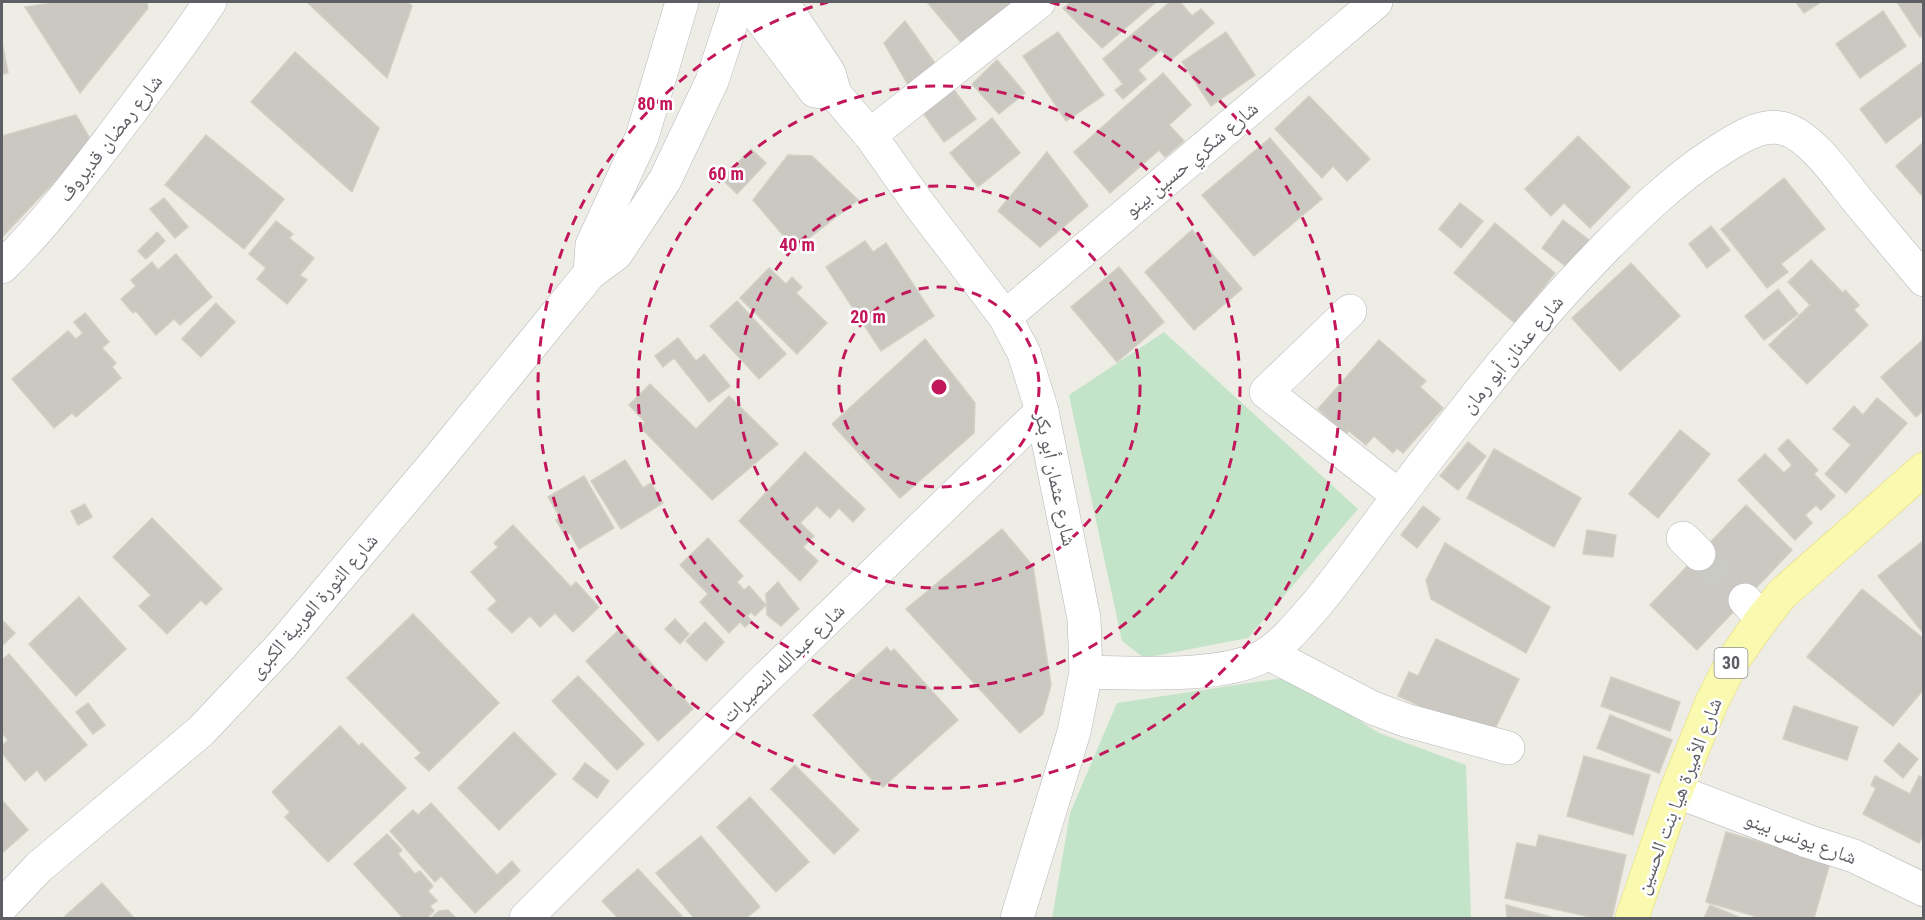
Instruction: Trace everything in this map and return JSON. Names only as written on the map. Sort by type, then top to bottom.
[{"type":"main road","name":"شارع الأميرة هيا بنت الحسين","points":[[1632,918],[1676,791],[1711,704],[1732,662],[1753,610],[1782,594],[1923,469]]},
{"type":"street","name":"شارع رمضان قديروف","points":[[2,267],[75,185],[185,40],[210,2]]},
{"type":"street","points":[[590,273],[592,245],[642,137],[682,2]]},
{"type":"street","points":[[708,2],[736,2]]},
{"type":"street","name":"شارع الثورة العربية الكبرى","points":[[2,906],[39,867],[201,731],[282,645],[590,273],[616,254],[665,180],[712,81],[736,2]]},
{"type":"street","name":"شارع عثمان أبو بكر","points":[[748,2],[815,91],[835,94]]},
{"type":"street","name":"شارع عثمان أبو بكر","points":[[782,2],[829,73],[835,94],[870,135],[1005,317],[1024,353],[1042,411],[1084,618],[1086,672],[1074,732],[1017,918]]},
{"type":"street","points":[[870,135],[1038,2]]},
{"type":"street","name":"شارع شكري حسين بينو","points":[[1005,317],[1377,2]]},
{"type":"street","name":"شارع عدنان أبو رمان","points":[[1086,672],[1177,673],[1232,666],[1268,653],[1300,624],[1330,589],[1488,380],[1572,282],[1632,221],[1692,168],[1733,142],[1761,129],[1782,127],[1796,133],[1820,155],[1923,280]]},
{"type":"street","points":[[1350,311],[1266,392],[1399,496]]},
{"type":"street","name":"شارع عبدالله النصيرات","points":[[526,918],[757,687],[1042,411]]},
{"type":"street","points":[[1268,653],[1373,708],[1405,720],[1508,748]]},
{"type":"street","name":"شارع يونس بينو","points":[[1676,791],[1807,841],[1854,856],[1923,890]]},
{"type":"green space","points":[[1164,332],[1358,509],[1248,638],[1144,658],[1122,641],[1069,395]]},
{"type":"green space","points":[[1289,677],[1379,733],[1466,765],[1471,918],[1052,918],[1070,813],[1117,703]]},
{"type":"building","points":[[57,2],[147,2],[148,8],[80,93],[25,7]]},
{"type":"building","points":[[307,2],[407,2],[412,6],[387,78]]},
{"type":"building","points":[[927,2],[1017,2],[964,46]]},
{"type":"building","points":[[1071,2],[1156,2],[1102,48],[1063,8]]},
{"type":"building","points":[[1170,2],[1180,2],[1192,16],[1201,9],[1214,23],[1171,60],[1161,50],[1138,70],[1146,79],[1123,99],[1115,90],[1123,84],[1103,59]]},
{"type":"building","points":[[1796,2],[1821,2],[1804,13]]},
{"type":"building","points":[[1897,2],[1924,2],[1924,34],[1920,37]]},
{"type":"building","points":[[1883,11],[1906,46],[1860,78],[1836,44]]},
{"type":"building","points":[[905,21],[937,66],[911,90],[884,43]]},
{"type":"building","points":[[1058,32],[1104,95],[1066,121],[1023,56]]},
{"type":"building","points":[[1226,32],[1255,75],[1211,106],[1182,62]]},
{"type":"building","points":[[2,42],[8,73],[2,74]]},
{"type":"building","points":[[295,52],[379,128],[352,192],[251,102]]},
{"type":"building","points":[[997,60],[1025,93],[999,114],[972,84]]},
{"type":"building","points":[[1924,61],[1924,114],[1886,143],[1860,109]]},
{"type":"building","points":[[1163,73],[1191,105],[1169,125],[1184,141],[1165,157],[1159,150],[1110,193],[1074,152]]},
{"type":"building","points":[[954,90],[976,119],[944,142],[923,113]]},
{"type":"building","points":[[1309,96],[1370,159],[1347,181],[1333,166],[1322,178],[1275,129]]},
{"type":"building","points":[[76,115],[92,142],[2,237],[2,136]]},
{"type":"building","points":[[992,118],[1020,153],[978,187],[950,153]]},
{"type":"building","points":[[206,135],[284,199],[244,249],[165,185]]},
{"type":"building","points":[[1578,136],[1630,187],[1590,228],[1564,203],[1551,216],[1525,189]]},
{"type":"building","points":[[1270,138],[1322,199],[1254,256],[1202,195]]},
{"type":"building","points":[[1924,142],[1924,198],[1896,166]]},
{"type":"building","points":[[751,149],[766,163],[737,194],[722,179]]},
{"type":"building","points":[[1047,152],[1088,206],[1040,247],[998,211]]},
{"type":"building","points":[[788,155],[812,156],[858,200],[795,249],[753,200]]},
{"type":"building","points":[[1784,178],[1825,229],[1781,264],[1788,272],[1767,288],[1721,229]]},
{"type":"building","points":[[164,198],[188,227],[175,238],[150,209]]},
{"type":"building","points":[[1460,203],[1483,221],[1461,248],[1439,229]]},
{"type":"building","points":[[1563,220],[1589,240],[1568,268],[1542,248]]},
{"type":"building","points":[[276,221],[293,234],[289,238],[314,258],[300,275],[307,280],[287,304],[257,279],[266,268],[249,254]]},
{"type":"building","points":[[1495,223],[1555,273],[1515,323],[1454,273]]},
{"type":"building","points":[[1711,226],[1730,250],[1707,268],[1689,244]]},
{"type":"building","points":[[1192,230],[1242,289],[1194,330],[1145,272]]},
{"type":"building","points":[[157,232],[165,241],[146,259],[138,251]]},
{"type":"building","points":[[865,241],[873,252],[886,243],[934,316],[881,351],[826,267]]},
{"type":"building","points":[[176,254],[212,297],[180,325],[174,319],[156,335],[136,311],[133,313],[121,299],[136,286],[131,280],[152,262],[158,270]]},
{"type":"building","points":[[1811,260],[1843,293],[1845,290],[1859,305],[1854,310],[1868,325],[1807,384],[1769,345],[1810,305],[1788,282]]},
{"type":"building","points":[[1631,263],[1680,316],[1620,371],[1572,318]]},
{"type":"building","points":[[1119,267],[1164,322],[1117,362],[1071,307]]},
{"type":"building","points":[[769,268],[786,284],[792,277],[802,287],[796,293],[827,323],[797,354],[740,298]]},
{"type":"building","points":[[1778,289],[1798,314],[1764,340],[1745,316]]},
{"type":"building","points":[[737,301],[786,354],[759,379],[710,326]]},
{"type":"building","points":[[216,303],[235,322],[201,357],[182,339]]},
{"type":"building","points":[[85,313],[109,342],[102,348],[116,363],[112,367],[121,378],[76,417],[72,413],[54,428],[12,379],[68,331],[76,339],[83,333],[74,322]]},
{"type":"building","points":[[678,338],[696,361],[704,354],[730,386],[709,402],[674,358],[663,367],[655,356]]},
{"type":"building","points":[[925,339],[975,403],[974,433],[900,498],[832,424]]},
{"type":"building","points":[[1924,339],[1924,410],[1916,417],[1881,377]]},
{"type":"building","points":[[1379,340],[1426,381],[1420,387],[1443,408],[1403,453],[1397,448],[1393,453],[1374,436],[1366,445],[1349,431],[1346,434],[1318,409]]},
{"type":"building","points":[[650,384],[696,429],[729,396],[778,444],[712,500],[640,427],[645,422],[629,405]]},
{"type":"building","points":[[1877,398],[1907,423],[1846,493],[1825,474],[1851,445],[1833,429],[1854,406],[1863,415]]},
{"type":"building","points":[[1680,430],[1710,454],[1658,518],[1629,494]]},
{"type":"building","points":[[1788,439],[1818,470],[1814,474],[1835,496],[1821,510],[1816,505],[1805,515],[1812,523],[1795,540],[1738,480],[1765,454],[1784,473],[1792,465],[1778,449]]},
{"type":"building","points":[[1468,442],[1486,456],[1458,490],[1440,476]]},
{"type":"building","points":[[1494,449],[1581,498],[1554,547],[1467,498]]},
{"type":"building","points":[[805,452],[865,509],[853,522],[839,508],[830,518],[817,506],[800,523],[814,536],[803,547],[818,561],[800,581],[739,521]]},
{"type":"building","points":[[625,460],[643,488],[651,483],[663,503],[621,529],[591,481]]},
{"type":"building","points":[[584,476],[614,528],[579,549],[570,533],[565,535],[556,520],[560,517],[548,497]]},
{"type":"building","points":[[85,504],[92,517],[78,525],[71,511]]},
{"type":"building","points":[[1746,505],[1792,550],[1697,650],[1650,605]]},
{"type":"building","points":[[1423,506],[1440,519],[1417,548],[1401,535]]},
{"type":"building","points":[[152,518],[222,589],[206,605],[201,600],[167,634],[139,606],[151,595],[113,557]]},
{"type":"building","points":[[513,525],[571,587],[576,582],[599,607],[573,632],[555,613],[540,627],[530,616],[512,633],[488,609],[497,601],[471,572],[498,547],[494,543]]},
{"type":"building","points":[[1002,529],[1033,566],[1051,685],[1043,714],[1020,733],[906,609]]},
{"type":"building","points":[[1587,530],[1616,535],[1613,557],[1583,554]]},
{"type":"building","points":[[708,538],[743,576],[737,582],[744,590],[749,586],[766,605],[755,616],[751,612],[747,616],[752,621],[745,627],[740,622],[729,633],[700,602],[708,594],[680,565]]},
{"type":"building","points":[[1924,542],[1924,634],[1878,576]]},
{"type":"building","points":[[1445,543],[1550,607],[1526,653],[1431,599],[1426,580]]},
{"type":"building","points":[[778,582],[799,609],[781,626],[767,615],[766,594]]},
{"type":"building","points":[[1862,589],[1924,639],[1924,689],[1893,726],[1807,657]]},
{"type":"building","points":[[79,597],[126,649],[76,696],[29,644]]},
{"type":"building","points":[[413,614],[499,703],[429,771],[415,758],[421,753],[347,678]]},
{"type":"building","points":[[675,619],[689,634],[680,644],[665,629]]},
{"type":"building","points":[[2,620],[15,633],[2,646]]},
{"type":"building","points":[[705,622],[724,642],[706,661],[686,641]]},
{"type":"building","points":[[620,629],[693,709],[658,741],[586,661]]},
{"type":"building","points":[[1436,639],[1519,679],[1491,737],[1398,696],[1409,672],[1418,676]]},
{"type":"building","points":[[887,647],[891,652],[894,649],[958,720],[883,787],[876,780],[874,782],[813,715]]},
{"type":"building","points":[[9,654],[87,745],[45,781],[37,770],[25,781],[2,753],[2,746],[8,740],[2,733],[2,660]]},
{"type":"building","points":[[578,676],[644,744],[617,770],[552,701]]},
{"type":"building","points":[[1611,677],[1680,702],[1670,731],[1601,706]]},
{"type":"building","points":[[88,703],[105,725],[93,734],[76,712]]},
{"type":"building","points":[[1794,706],[1858,727],[1847,760],[1783,739]]},
{"type":"building","points":[[1610,715],[1672,740],[1659,773],[1597,748]]},
{"type":"building","points":[[340,726],[359,746],[362,743],[406,788],[328,862],[285,817],[290,812],[272,792]]},
{"type":"building","points":[[514,732],[556,774],[499,830],[458,788]]},
{"type":"building","points":[[1899,743],[1918,759],[1903,778],[1884,761]]},
{"type":"building","points":[[1584,756],[1650,775],[1633,835],[1567,816]]},
{"type":"building","points":[[585,763],[609,781],[597,798],[573,779]]},
{"type":"building","points":[[795,765],[859,830],[834,854],[771,789]]},
{"type":"building","points":[[1875,776],[1910,794],[1919,776],[1924,778],[1924,834],[1919,843],[1863,814],[1876,788],[1871,785]]},
{"type":"building","points":[[750,797],[809,862],[776,892],[717,827]]},
{"type":"building","points":[[2,800],[28,830],[2,853]]},
{"type":"building","points":[[431,803],[497,875],[512,861],[520,871],[475,913],[441,876],[435,882],[390,831],[413,810],[418,815]]},
{"type":"building","points":[[1726,832],[1830,863],[1814,918],[1761,918],[1706,902]]},
{"type":"building","points":[[387,834],[402,850],[398,854],[415,874],[420,871],[433,886],[428,891],[437,901],[430,906],[434,911],[427,918],[403,918],[354,864]]},
{"type":"building","points":[[1539,835],[1626,855],[1612,918],[1595,918],[1505,898],[1517,843],[1536,847]]},
{"type":"building","points":[[701,836],[760,907],[746,918],[694,918],[656,873]]},
{"type":"building","points":[[638,869],[682,916],[679,918],[618,918],[602,901]]},
{"type":"building","points":[[102,883],[134,918],[63,918]]},
{"type":"building","points":[[1506,905],[1555,918],[1507,918]]},
{"type":"building","points":[[1710,905],[1741,918],[1704,918]]},
{"type":"building","points":[[448,910],[456,918],[431,918],[439,911]]},
{"type":"tunnel","points":[[1699,554],[1745,600]]}]
